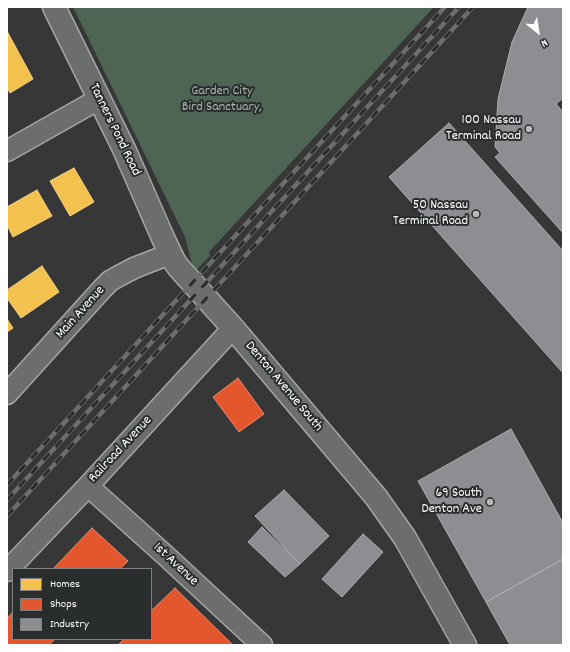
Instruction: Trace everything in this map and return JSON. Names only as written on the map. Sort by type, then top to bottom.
[{"type":"street","name":"Tanners Pond Road","points":[[54,7],[127,155],[170,254]]},
{"type":"street","points":[[7,151],[99,99]]},
{"type":"street","name":"Denton Avenue South","points":[[170,254],[179,268],[233,328],[367,485],[405,538],[465,645]]},
{"type":"street","name":"Main Avenue","points":[[7,394],[103,288],[117,277],[134,268],[170,254]]},
{"type":"street","name":"Railroad Avenue","points":[[7,571],[88,486],[233,328]]},
{"type":"street","name":"1st Avenue","points":[[88,486],[262,645]]},
{"type":"green space","name":"Garden City Bird Sanctuary,","points":[[73,7],[434,7],[209,252],[210,256],[194,272],[185,237]]},
{"type":"building: Homes","points":[[8,33],[33,79],[10,93],[7,87]]},
{"type":"building: Homes","points":[[74,168],[94,202],[70,216],[50,181]]},
{"type":"building: Homes","points":[[37,190],[52,216],[13,237],[7,225],[7,207]]},
{"type":"building: Homes","points":[[42,266],[59,292],[21,318],[7,298],[7,290]]},
{"type":"building: Homes","points":[[7,319],[13,328],[7,332]]},
{"type":"building: Shops","points":[[238,378],[264,414],[239,432],[213,397]]},
{"type":"building: Shops","points":[[92,528],[128,561],[121,568],[54,568]]},
{"type":"building: Shops","points":[[175,588],[233,645],[118,645],[123,640],[152,640],[152,610]]},
{"type":"building: Shops","points":[[12,613],[12,640],[54,640],[49,645],[7,645],[7,618]]},
{"type":"building: Industry","name":"100 Nassau Terminal Road","points":[[528,7],[563,7],[563,98],[556,104],[563,112],[563,233],[495,157],[500,153],[495,147],[498,99],[512,42]]},
{"type":"building: Industry","name":"50 Nassau Terminal Road","points":[[449,123],[563,251],[563,373],[389,177]]},
{"type":"building: Industry","name":"69 South Denton Ave","points":[[511,429],[563,523],[563,559],[486,602],[418,481]]},
{"type":"building: Industry","points":[[284,490],[329,536],[300,564],[255,516]]},
{"type":"building: Industry","points":[[262,527],[300,564],[285,577],[248,542]]},
{"type":"building: Industry","points":[[363,534],[383,552],[342,597],[322,579]]},
{"type":"building: Industry","points":[[563,559],[563,645],[510,645],[486,602]]},
{"type":"railway","points":[[7,485],[445,7]]},
{"type":"railway","points":[[7,500],[459,7]]},
{"type":"railway","points":[[7,516],[473,7]]},
{"type":"place","name":"100 Nassau Terminal Road","points":[[529,129]]},
{"type":"place","name":"50 Nassau Terminal Road","points":[[476,214]]},
{"type":"place","name":"69 South Denton Ave","points":[[490,502]]}]
